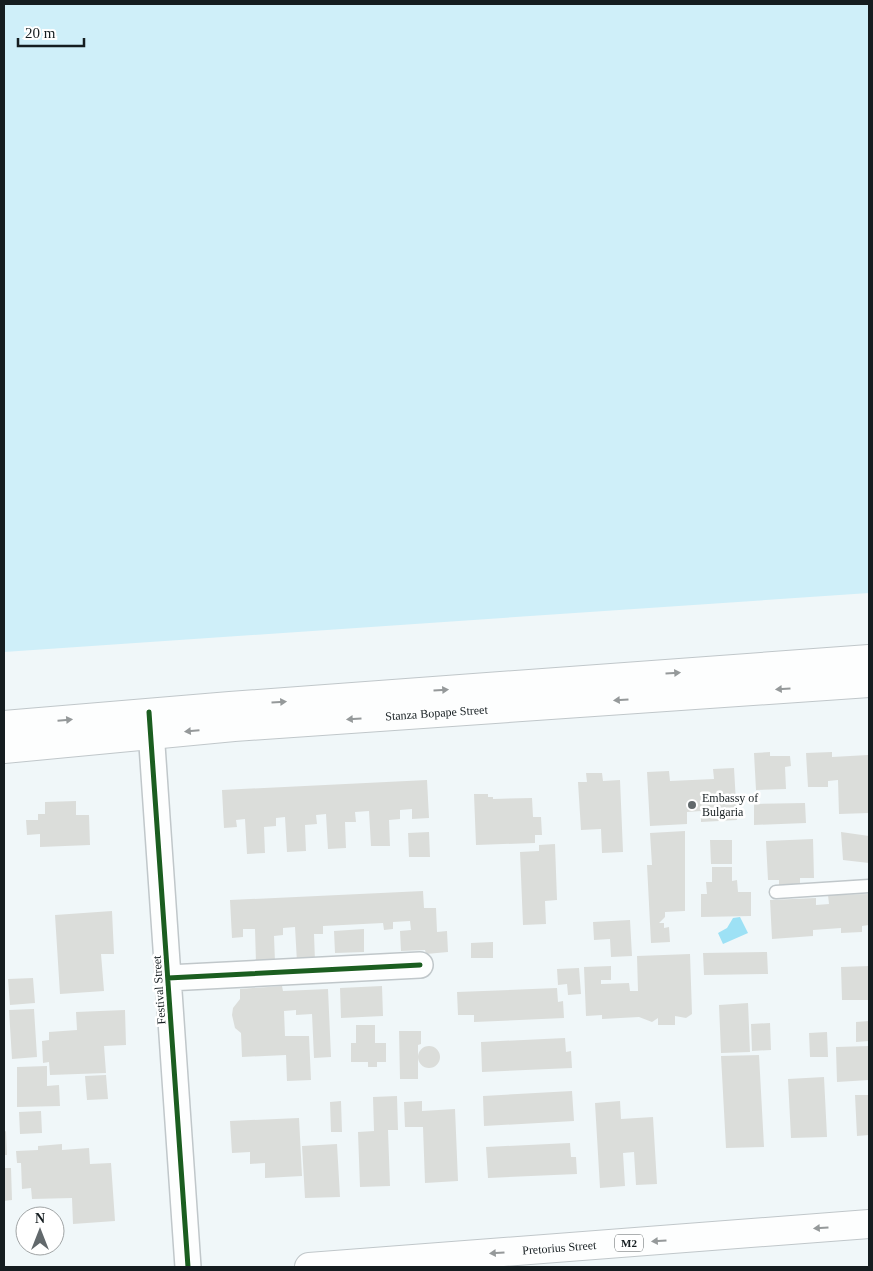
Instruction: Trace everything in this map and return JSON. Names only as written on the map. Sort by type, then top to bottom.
[{"type":"main road","name":"Stanza Bopape Street","points":[[4,749],[150,724],[869,659]]},
{"type":"main road","name":"Stanza Bopape Street","points":[[4,725],[150,724],[244,727],[869,683]]},
{"type":"main road","name":"Pretorius Street","points":[[309,1267],[366,1265],[869,1224]]},
{"type":"street","name":"Festival Street","points":[[150,724],[188,1267]]},
{"type":"street","points":[[168,978],[420,965]]},
{"type":"lane","points":[[776,892],[869,886]]},
{"type":"shaded area","points":[[4,4],[869,4],[869,593],[4,652]]},
{"type":"water","points":[[740,917],[748,933],[723,944],[718,933],[727,928],[733,918]]},
{"type":"building","points":[[770,752],[770,756],[790,756],[791,766],[785,767],[786,789],[756,790],[754,753]]},
{"type":"building","points":[[832,752],[832,757],[868,755],[869,813],[839,814],[838,780],[828,781],[828,787],[808,787],[806,753]]},
{"type":"building","points":[[734,768],[737,820],[701,822],[701,811],[687,812],[687,824],[650,826],[647,772],[669,771],[670,781],[714,779],[713,769]]},
{"type":"building","points":[[586,773],[602,773],[603,781],[620,780],[623,852],[602,853],[601,829],[581,830],[578,782],[587,782]]},
{"type":"building","points":[[427,780],[429,818],[412,819],[412,809],[400,810],[400,819],[389,820],[390,846],[371,846],[369,811],[355,812],[356,822],[345,822],[346,848],[328,849],[326,814],[316,815],[317,824],[305,825],[306,851],[287,852],[285,817],[276,818],[276,826],[264,827],[265,853],[247,854],[245,819],[236,820],[237,827],[224,828],[222,790]]},
{"type":"building","points":[[474,794],[488,794],[488,797],[493,797],[493,799],[532,798],[533,817],[541,817],[542,835],[535,835],[535,843],[476,845]]},
{"type":"building","points":[[76,801],[76,815],[89,815],[90,845],[40,847],[40,834],[27,835],[26,820],[38,820],[38,814],[45,814],[45,802]]},
{"type":"building","points":[[805,803],[806,823],[754,825],[754,804]]},
{"type":"building","points":[[685,831],[685,911],[665,912],[665,917],[659,923],[664,923],[664,928],[669,927],[670,942],[651,943],[647,865],[652,865],[650,833]]},
{"type":"building","points":[[429,832],[430,857],[409,857],[408,833]]},
{"type":"building","points":[[841,832],[869,836],[869,863],[843,860]]},
{"type":"building","points":[[813,839],[814,878],[800,878],[800,884],[779,885],[779,880],[768,880],[766,841]]},
{"type":"building","points":[[710,840],[732,840],[732,864],[711,864]]},
{"type":"building","points":[[555,844],[557,900],[545,901],[546,924],[523,925],[520,852],[539,851],[539,845]]},
{"type":"building","points":[[712,867],[732,867],[732,881],[737,880],[738,892],[751,892],[751,916],[701,917],[701,894],[707,894],[706,882],[712,882]]},
{"type":"building","points":[[423,891],[424,908],[436,908],[437,932],[447,931],[448,952],[426,954],[425,950],[401,951],[400,931],[411,930],[410,921],[393,922],[393,929],[384,930],[383,923],[323,926],[323,934],[314,934],[315,961],[297,962],[295,927],[283,928],[283,935],[274,936],[275,962],[256,963],[255,929],[243,929],[243,937],[232,938],[230,900]]},
{"type":"building","points":[[869,894],[869,925],[862,926],[862,932],[841,933],[841,928],[813,930],[813,936],[772,939],[770,900],[816,898],[816,905],[829,904],[828,895]]},
{"type":"building","points":[[112,911],[114,954],[101,954],[104,991],[60,994],[55,915]]},
{"type":"building","points":[[630,920],[632,956],[611,957],[610,939],[594,940],[593,922]]},
{"type":"building","points":[[364,929],[364,952],[335,953],[334,931]]},
{"type":"building","points":[[493,942],[493,958],[471,958],[471,943]]},
{"type":"building","points":[[767,952],[768,974],[704,975],[703,953]]},
{"type":"building","points":[[690,954],[692,1014],[686,1018],[675,1016],[675,1025],[658,1025],[658,1018],[652,1022],[639,1017],[602,1019],[602,1015],[586,1016],[584,967],[611,966],[611,980],[601,980],[601,984],[629,983],[630,991],[638,991],[637,956]]},
{"type":"building","points":[[869,966],[869,1000],[842,1000],[841,967]]},
{"type":"building","points":[[579,968],[581,994],[568,995],[567,984],[558,985],[557,969]]},
{"type":"building","points":[[33,978],[35,1003],[10,1005],[8,979]]},
{"type":"building","points":[[282,986],[283,991],[328,989],[331,1057],[314,1058],[312,1014],[296,1015],[296,1010],[284,1011],[285,1036],[309,1036],[311,1080],[287,1081],[286,1055],[242,1057],[241,1033],[235,1028],[232,1015],[233,1008],[240,999],[240,989]]},
{"type":"building","points":[[382,986],[383,1016],[341,1018],[340,988]]},
{"type":"building","points":[[557,988],[558,1002],[563,1001],[564,1018],[474,1022],[474,1015],[458,1015],[457,992]]},
{"type":"building","points":[[748,1003],[750,1052],[721,1053],[719,1005]]},
{"type":"building","points":[[34,1009],[37,1057],[12,1059],[9,1010]]},
{"type":"building","points":[[125,1010],[126,1045],[104,1046],[106,1073],[50,1075],[49,1062],[43,1063],[42,1041],[49,1040],[49,1032],[77,1030],[76,1012]]},
{"type":"building","points":[[869,1021],[869,1041],[856,1042],[856,1022]]},
{"type":"building","points":[[770,1023],[771,1050],[752,1051],[751,1024]]},
{"type":"building","points":[[356,1025],[375,1025],[375,1043],[386,1043],[386,1062],[377,1062],[377,1067],[368,1067],[368,1062],[351,1062],[351,1043],[356,1043]]},
{"type":"building","points":[[399,1031],[421,1031],[421,1044],[418,1045],[418,1079],[400,1079]]},
{"type":"building","points":[[827,1032],[828,1057],[810,1057],[809,1033]]},
{"type":"building","points":[[565,1038],[566,1052],[571,1051],[572,1068],[482,1072],[481,1042]]},
{"type":"building","points":[[429,1046],[439,1053],[440,1057],[433,1067],[429,1068],[419,1061],[418,1057],[425,1047]]},
{"type":"building","points":[[869,1046],[869,1080],[837,1082],[836,1047]]},
{"type":"building","points":[[759,1055],[764,1147],[726,1148],[721,1056]]},
{"type":"building","points":[[47,1066],[47,1086],[59,1085],[60,1106],[17,1107],[17,1067]]},
{"type":"building","points":[[106,1075],[108,1099],[87,1100],[85,1076]]},
{"type":"building","points":[[824,1077],[827,1137],[791,1138],[788,1079]]},
{"type":"building","points":[[572,1091],[574,1121],[484,1126],[483,1096]]},
{"type":"building","points":[[855,1095],[869,1095],[869,1135],[857,1136]]},
{"type":"building","points":[[397,1096],[398,1130],[388,1130],[390,1186],[360,1187],[358,1132],[374,1131],[373,1097]]},
{"type":"building","points":[[341,1101],[342,1132],[331,1132],[330,1102]]},
{"type":"building","points":[[422,1101],[422,1111],[455,1109],[458,1181],[425,1183],[423,1127],[405,1127],[404,1102]]},
{"type":"building","points":[[620,1101],[621,1119],[653,1117],[657,1184],[636,1185],[634,1152],[623,1153],[625,1186],[600,1188],[595,1103]]},
{"type":"building","points":[[41,1111],[42,1133],[20,1134],[19,1112]]},
{"type":"building","points":[[299,1118],[302,1176],[265,1178],[265,1163],[250,1164],[250,1152],[232,1153],[230,1121]]},
{"type":"building","points":[[6,1131],[7,1155],[4,1155],[4,1132]]},
{"type":"building","points":[[570,1143],[571,1157],[576,1157],[577,1174],[488,1178],[486,1147]]},
{"type":"building","points":[[62,1144],[62,1150],[89,1148],[90,1164],[111,1163],[115,1221],[73,1224],[72,1198],[32,1199],[31,1188],[22,1189],[21,1163],[17,1163],[16,1151],[38,1150],[38,1146]]},
{"type":"building","points":[[337,1144],[340,1197],[305,1198],[302,1146]]},
{"type":"building","points":[[4,1168],[11,1168],[12,1200],[4,1201]]},
{"type":"cycle path","points":[[149,712],[188,1267]]},
{"type":"cycle path","points":[[168,978],[420,965]]},
{"type":"place","name":"Embassy of Bulgaria","points":[[692,805]]}]
